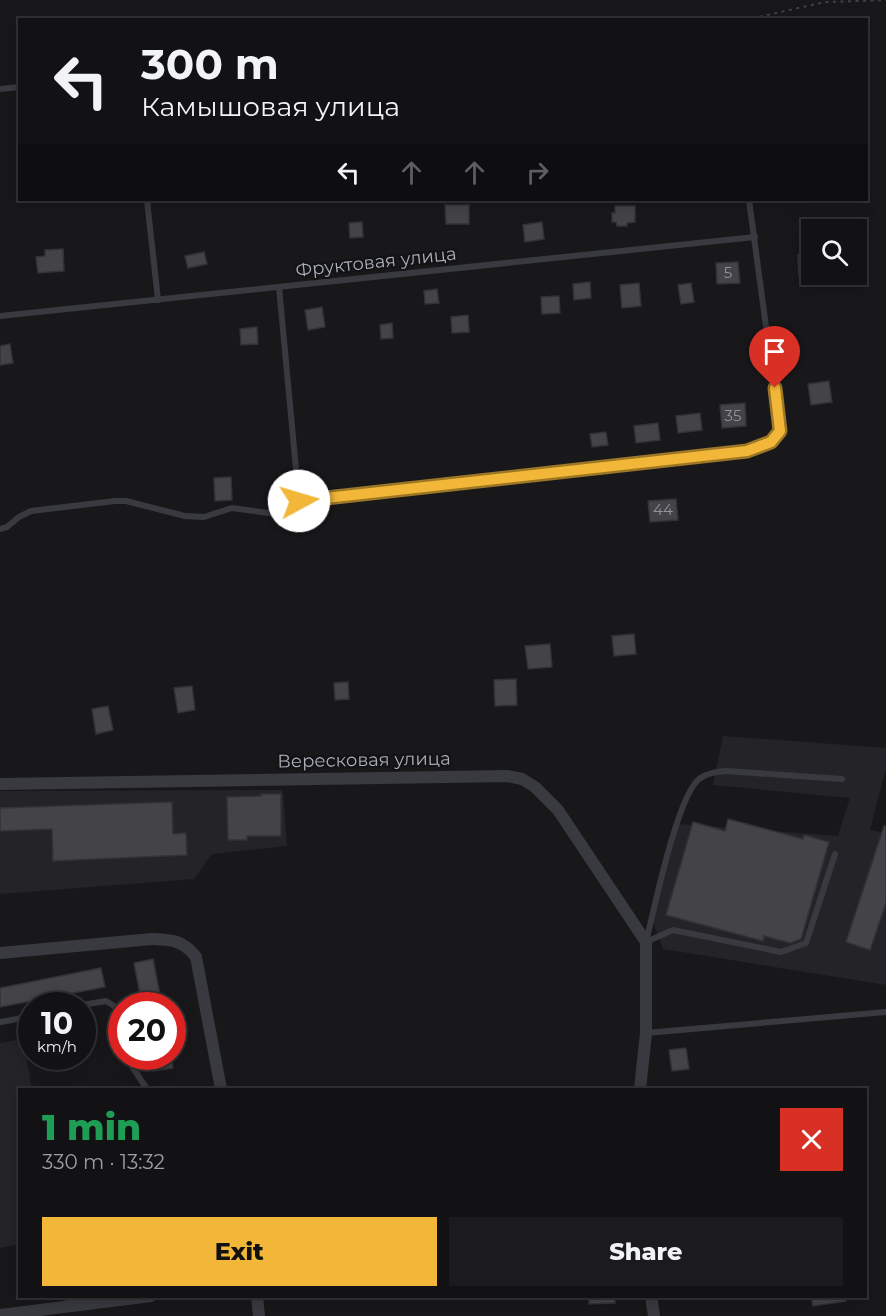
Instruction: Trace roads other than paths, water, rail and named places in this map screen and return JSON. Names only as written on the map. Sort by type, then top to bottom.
[{"type":"street","name":"Вересковая улица","points":[[0,784],[507,776],[522,779],[536,787],[558,810],[646,942]]},
{"type":"street","points":[[0,953],[152,939],[172,940],[188,946],[196,957],[221,1088]]},
{"type":"street","points":[[640,1088],[646,1033],[646,942]]},
{"type":"street","points":[[0,1315],[137,1298]]},
{"type":"street","points":[[257,1298],[259,1316]]},
{"type":"street","points":[[651,1298],[654,1316]]},
{"type":"lane","points":[[0,89],[18,87]]},
{"type":"lane","points":[[147,201],[158,300]]},
{"type":"lane","points":[[0,529],[31,511],[115,501],[126,501],[185,516],[204,517],[239,507],[257,513],[268,513],[299,501],[747,451],[771,442],[780,431],[749,201]]},
{"type":"lane","name":"Фруктовая улица","points":[[0,316],[755,237]]},
{"type":"lane","points":[[279,287],[299,501]]},
{"type":"lane","points":[[646,942],[677,824],[690,792],[699,780],[710,773],[726,771],[842,779]]},
{"type":"lane","points":[[646,942],[673,930],[781,952],[806,944],[835,854]]},
{"type":"lane","points":[[646,1033],[886,1012]]},
{"type":"lane","points":[[0,1022],[18,1019]]},
{"type":"lane","points":[[134,1070],[146,1088]]},
{"type":"lane","points":[[65,1308],[69,1298]]}]
